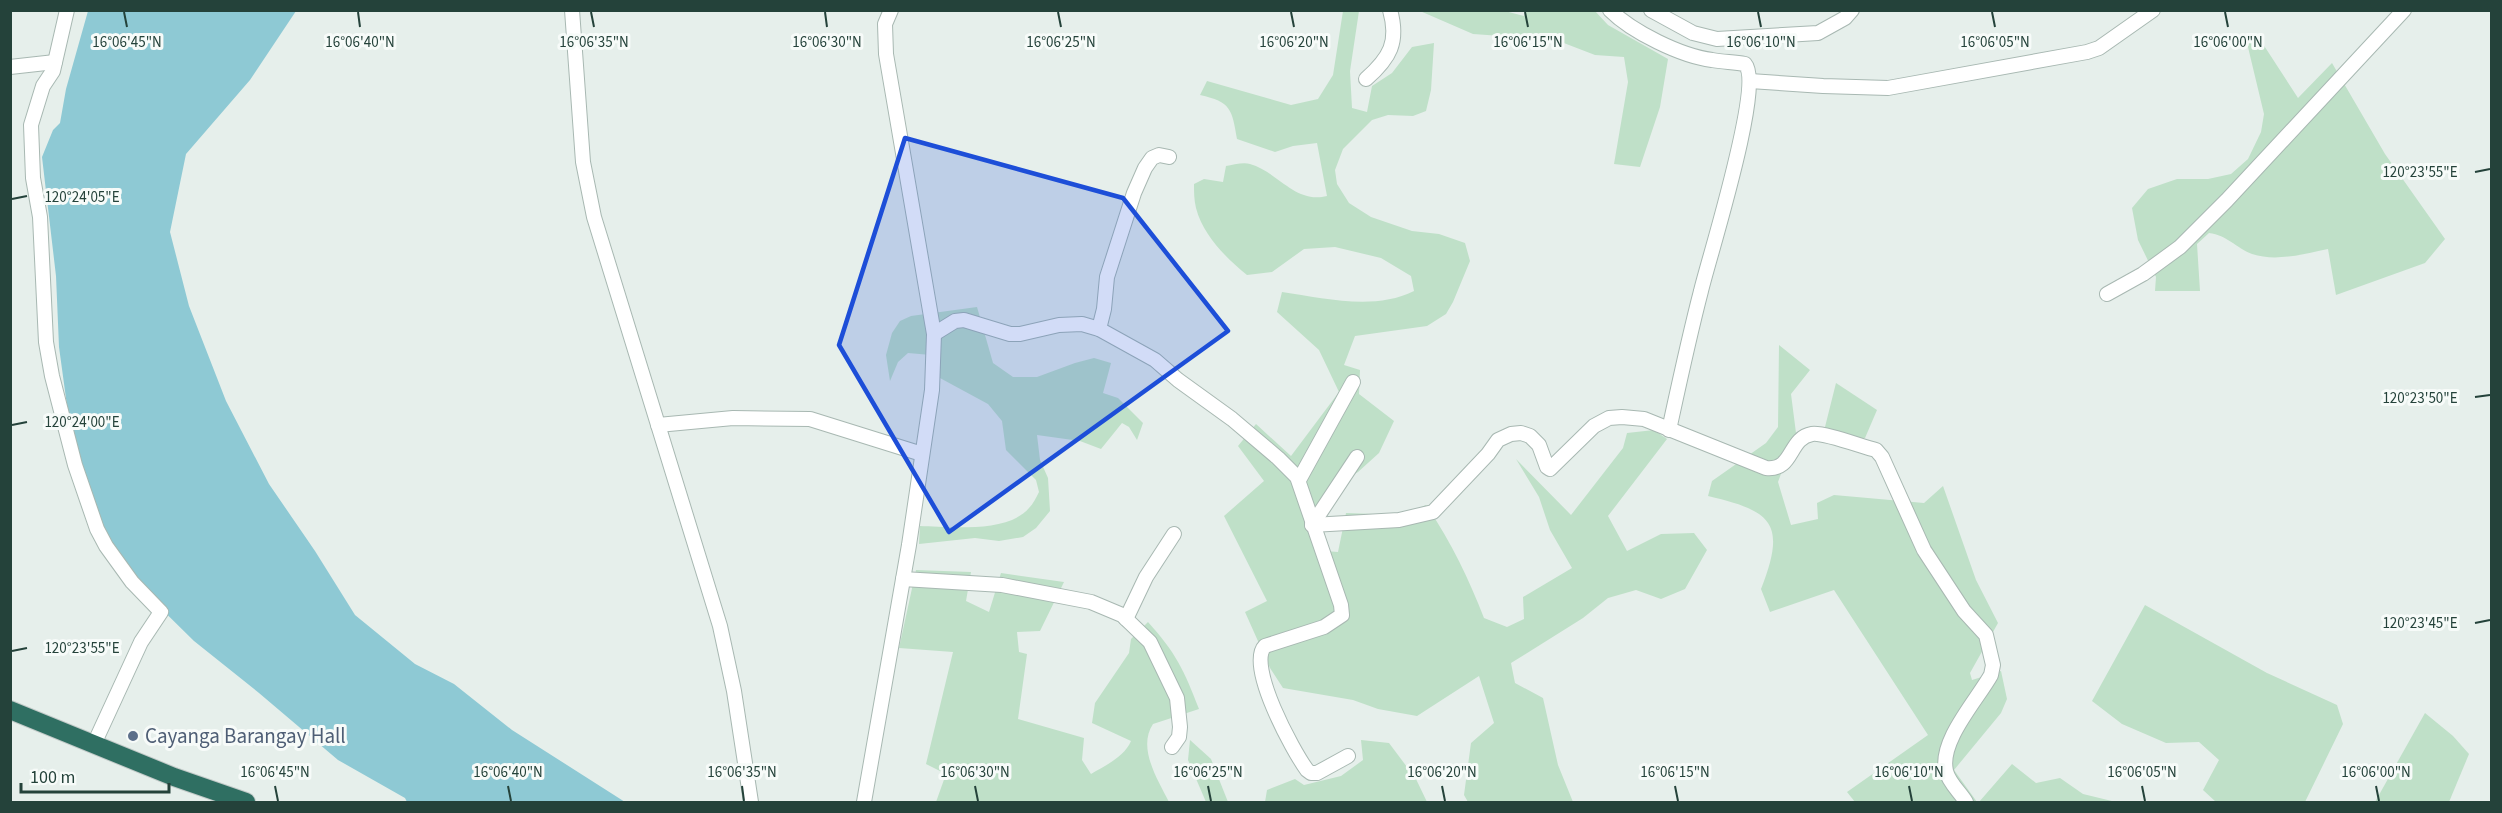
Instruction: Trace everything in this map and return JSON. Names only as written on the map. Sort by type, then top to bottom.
[{"type":"highway","points":[[10,710],[242,802]]},
{"type":"street","points":[[67,10],[53,71],[43,86],[35,106],[30,142],[40,218],[43,317],[52,376],[75,465],[97,529],[106,546],[132,582],[161,612],[141,642],[94,744]]},
{"type":"street","points":[[572,10],[583,162],[594,217],[720,626],[734,691],[751,802]]},
{"type":"street","points":[[864,802],[903,579],[933,380],[934,334],[886,54],[885,24],[891,10]]},
{"type":"street","points":[[1366,79],[1384,59],[1393,42],[1395,33],[1390,10]]},
{"type":"street","points":[[1610,10],[1620,21],[1657,42],[1710,60],[1745,64],[1749,70],[1750,81],[1732,179],[1701,290],[1669,430]]},
{"type":"street","points":[[1651,10],[1693,33],[1725,39],[1818,33],[1845,18],[1852,10]]},
{"type":"street","points":[[1750,81],[1866,88],[1921,83],[2087,52],[2099,48],[2153,10]]},
{"type":"street","points":[[2107,294],[2143,274],[2180,247],[2228,200],[2404,10]]},
{"type":"street","points":[[10,68],[55,62]]},
{"type":"street","points":[[1099,329],[1104,309],[1107,277],[1144,168],[1152,158],[1159,155],[1169,156]]},
{"type":"street","points":[[934,334],[955,321],[964,320],[1020,334],[1068,324],[1082,324],[1099,329],[1155,360],[1178,381],[1232,419],[1278,458],[1299,480],[1342,615],[1324,627],[1265,646],[1260,654],[1260,665],[1279,724],[1307,770],[1317,773],[1348,756]]},
{"type":"street","points":[[1299,480],[1353,382]]},
{"type":"street","points":[[658,424],[732,418],[810,419],[922,454]]},
{"type":"street","points":[[1312,525],[1400,520],[1433,512],[1498,440],[1511,434],[1521,433],[1530,436],[1539,446],[1549,469],[1594,426],[1609,418],[1644,419],[1766,468],[1781,467],[1800,440],[1815,433],[1876,450],[1882,456],[1924,550],[1964,611],[1986,635],[1992,654],[1991,675],[1953,735],[1945,761],[1948,777],[1966,802]]},
{"type":"street","points":[[1312,525],[1357,457]]},
{"type":"street","points":[[1126,618],[1146,577],[1174,534]]},
{"type":"street","points":[[903,579],[1002,585],[1091,602],[1110,608],[1126,618],[1150,642],[1177,698],[1180,728],[1179,736],[1172,747]]},
{"type":"highlighted area","points":[[905,138],[1123,198],[1228,331],[949,532],[839,345]]},
{"type":"green space","points":[[1501,10],[1524,16],[1526,11],[1595,11],[1608,25],[1668,59],[1660,107],[1640,167],[1614,164],[1628,82],[1624,57],[1595,55],[1556,40],[1473,34],[1420,11]]},
{"type":"green space","points":[[1343,11],[1359,11],[1350,71],[1352,108],[1367,112],[1372,86],[1392,73],[1412,47],[1434,43],[1431,90],[1426,111],[1413,116],[1388,115],[1372,120],[1343,149],[1335,170],[1337,184],[1349,203],[1371,217],[1412,231],[1439,234],[1465,243],[1470,261],[1446,314],[1427,326],[1355,336],[1344,365],[1360,370],[1359,394],[1394,421],[1379,453],[1358,472],[1326,490],[1317,529],[1325,551],[1338,552],[1346,513],[1402,515],[1426,505],[1458,560],[1484,618],[1507,627],[1524,619],[1523,597],[1572,568],[1550,530],[1539,497],[1516,459],[1571,515],[1623,448],[1627,433],[1654,430],[1667,439],[1608,516],[1627,551],[1661,534],[1694,533],[1707,550],[1685,589],[1661,599],[1636,590],[1608,598],[1583,618],[1511,663],[1515,683],[1543,698],[1558,765],[1573,802],[1468,802],[1464,795],[1471,743],[1494,723],[1479,676],[1417,716],[1378,709],[1353,700],[1283,688],[1270,668],[1245,612],[1267,601],[1224,516],[1264,481],[1238,446],[1256,424],[1291,456],[1339,392],[1319,350],[1277,312],[1282,292],[1332,300],[1366,302],[1399,297],[1414,291],[1411,276],[1381,258],[1335,247],[1304,249],[1272,272],[1247,275],[1231,261],[1210,237],[1199,218],[1194,184],[1204,179],[1223,182],[1226,166],[1247,163],[1260,168],[1296,192],[1316,197],[1327,196],[1317,143],[1293,146],[1275,152],[1237,139],[1228,108],[1218,101],[1200,95],[1207,81],[1291,105],[1318,99],[1333,75]]},
{"type":"green space","points":[[2261,41],[2298,98],[2332,63],[2385,154],[2445,239],[2425,263],[2336,295],[2328,249],[2290,256],[2261,256],[2246,251],[2221,236],[2209,233],[2197,244],[2200,291],[2155,291],[2156,277],[2138,240],[2132,208],[2148,189],[2177,179],[2208,179],[2231,174],[2248,159],[2261,132],[2264,114],[2247,43]]},
{"type":"green space","points":[[977,307],[993,363],[1013,377],[1037,377],[1094,358],[1111,363],[1103,393],[1118,398],[1143,423],[1137,440],[1129,427],[1122,423],[1101,449],[1080,441],[1037,435],[1040,460],[1048,478],[1050,511],[1036,528],[1023,537],[999,541],[975,538],[919,544],[920,526],[978,527],[1007,522],[1020,516],[1029,508],[1039,492],[1036,480],[1006,450],[1002,421],[988,404],[927,371],[931,355],[908,353],[898,362],[890,381],[886,355],[892,333],[900,321],[911,316]]},
{"type":"green space","points":[[1779,345],[1810,370],[1791,394],[1796,433],[1778,482],[1791,525],[1818,519],[1817,503],[1834,495],[1924,503],[1943,486],[1976,580],[1998,623],[1970,673],[1972,680],[2001,671],[2007,699],[2001,713],[1954,770],[1977,802],[1855,802],[1847,792],[1928,735],[1834,590],[1770,612],[1761,589],[1773,549],[1773,535],[1768,523],[1760,515],[1747,508],[1708,496],[1712,481],[1766,443],[1778,427]]},
{"type":"green space","points":[[1836,383],[1877,410],[1865,438],[1822,439]]},
{"type":"green space","points":[[916,570],[971,572],[966,601],[989,612],[1001,573],[1064,582],[1040,631],[1017,632],[1019,652],[1027,654],[1018,719],[1084,738],[1082,760],[1091,774],[1119,756],[1131,741],[1092,723],[1095,703],[1129,653],[1131,639],[1148,622],[1178,662],[1199,709],[1153,724],[1149,733],[1147,743],[1151,764],[1169,802],[936,802],[946,774],[926,764],[953,652],[899,648]]},
{"type":"green space","points":[[2145,605],[2267,673],[2337,705],[2343,724],[2305,802],[2216,802],[2203,790],[2219,760],[2199,742],[2166,743],[2122,724],[2092,701]]},
{"type":"green space","points":[[2425,713],[2453,736],[2469,754],[2449,802],[2375,802]]},
{"type":"green space","points":[[1190,740],[1211,759],[1228,802],[1206,802],[1188,760]]},
{"type":"green space","points":[[1361,740],[1389,743],[1416,779],[1427,802],[1265,802],[1267,790],[1295,779],[1304,785],[1341,776],[1363,760]]},
{"type":"green space","points":[[2012,764],[2036,783],[2060,778],[2083,794],[2116,802],[1979,802]]},
{"type":"water","points":[[88,11],[296,11],[250,80],[186,154],[170,232],[189,306],[226,401],[269,484],[355,615],[415,664],[454,684],[512,730],[625,802],[407,802],[405,798],[338,760],[194,641],[130,578],[96,519],[68,413],[59,347],[56,276],[42,157],[53,130],[60,123],[66,89]]},
{"type":"place","name":"Cayanga Barangay Hall","points":[[133,736]]}]
